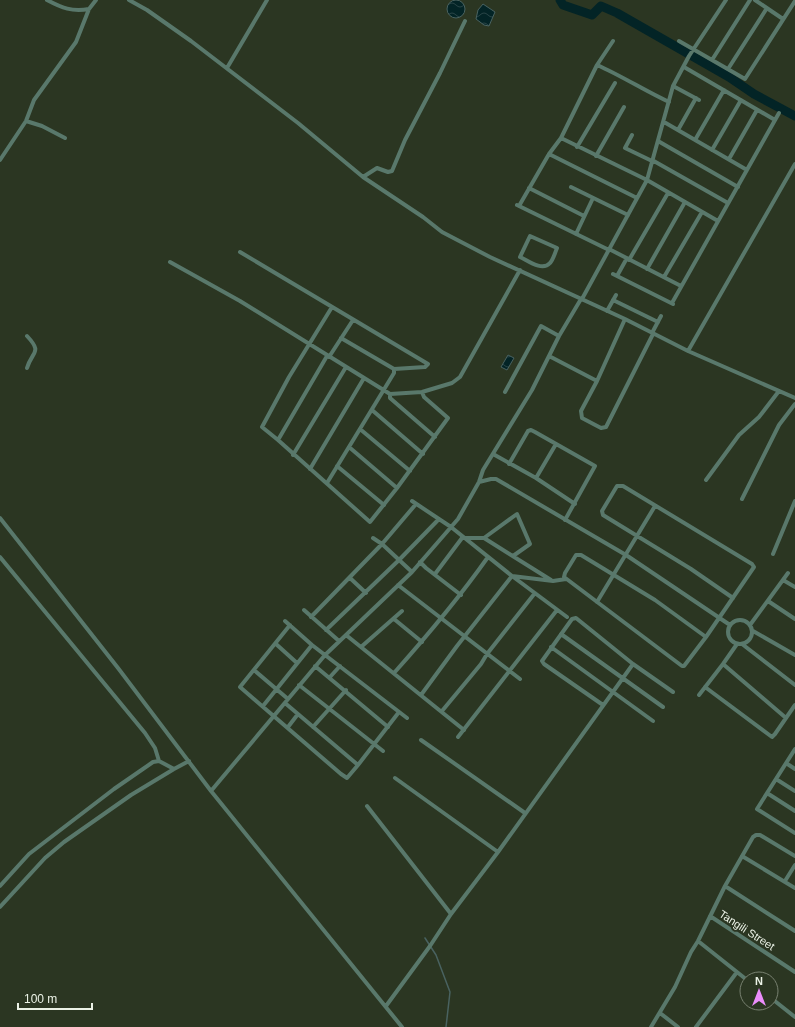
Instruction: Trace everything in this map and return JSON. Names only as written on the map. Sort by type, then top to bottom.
[{"type":"street","points":[[47,0],[63,8],[78,11],[89,9]]},
{"type":"street","points":[[0,160],[26,121],[34,100],[76,42],[89,9],[96,0]]},
{"type":"street","points":[[129,0],[176,30],[298,123],[362,177],[423,217],[442,232],[490,257],[625,319],[688,350],[795,398]]},
{"type":"street","points":[[227,68],[267,0]]},
{"type":"street","points":[[211,791],[325,655],[412,572],[463,512],[484,470],[532,390],[559,336],[609,250],[647,180],[673,86],[689,56],[726,0]]},
{"type":"street","points":[[712,60],[750,0]]},
{"type":"street","points":[[755,0],[783,19]]},
{"type":"street","points":[[679,41],[745,79],[795,2],[791,0]]},
{"type":"street","points":[[728,70],[767,8]]},
{"type":"street","points":[[362,177],[377,168],[388,172],[392,171],[465,21]]},
{"type":"street","points":[[613,41],[597,65],[561,138],[549,154],[518,206],[681,286]]},
{"type":"street","points":[[597,65],[618,74],[646,91],[669,102]]},
{"type":"street","points":[[684,67],[775,120]]},
{"type":"street","points":[[577,147],[614,83]]},
{"type":"street","points":[[673,86],[697,99],[678,130]]},
{"type":"street","points":[[695,140],[724,90]]},
{"type":"street","points":[[712,150],[741,100]]},
{"type":"street","points":[[596,156],[624,107]]},
{"type":"street","points":[[729,159],[757,110]]},
{"type":"street","points":[[668,193],[628,259],[615,275],[673,304],[681,286],[779,113]]},
{"type":"street","points":[[26,121],[42,126],[65,138]]},
{"type":"street","points":[[664,122],[747,170]]},
{"type":"street","points":[[632,134],[625,148],[652,161],[728,203]]},
{"type":"street","points":[[561,138],[647,180],[718,221]]},
{"type":"street","points":[[658,141],[738,187]]},
{"type":"street","points":[[549,154],[637,198]]},
{"type":"street","points":[[688,350],[795,164]]},
{"type":"street","points":[[571,187],[628,215]]},
{"type":"street","points":[[529,188],[584,216]]},
{"type":"street","points":[[576,234],[593,198]]},
{"type":"street","points":[[647,268],[686,202]]},
{"type":"street","points":[[664,277],[702,212]]},
{"type":"street","points":[[530,236],[557,248],[550,264],[545,266],[540,266],[520,257],[530,236]]},
{"type":"street","points":[[240,252],[428,364],[425,367],[394,370],[341,338]]},
{"type":"street","points":[[170,262],[240,302],[390,394],[422,392],[452,383],[460,377],[520,270]]},
{"type":"street","points":[[607,311],[616,295]]},
{"type":"street","points":[[613,300],[658,322]]},
{"type":"street","points":[[332,307],[289,377],[262,427],[370,522],[423,454],[448,418],[424,397],[422,392]]},
{"type":"street","points":[[625,319],[597,381],[581,411],[582,418],[604,429],[661,316]]},
{"type":"street","points":[[278,440],[328,356],[353,320]]},
{"type":"street","points":[[504,392],[541,326],[559,336]]},
{"type":"street","points":[[27,368],[36,350],[35,344],[28,336]]},
{"type":"street","points":[[549,356],[597,381]]},
{"type":"street","points":[[294,455],[346,367]]},
{"type":"street","points":[[327,483],[384,391],[394,373],[394,370]]},
{"type":"street","points":[[310,469],[364,378]]},
{"type":"street","points":[[706,480],[739,435],[759,417],[779,390]]},
{"type":"street","points":[[390,394],[390,398],[435,437]]},
{"type":"street","points":[[742,499],[779,425],[795,404]]},
{"type":"street","points":[[372,410],[423,454]]},
{"type":"street","points":[[360,429],[410,471]]},
{"type":"street","points":[[509,464],[528,431],[531,430],[595,466],[565,520]]},
{"type":"street","points":[[536,478],[556,444]]},
{"type":"street","points":[[349,447],[397,488]]},
{"type":"street","points":[[493,454],[536,478],[575,504]]},
{"type":"street","points":[[338,466],[384,505]]},
{"type":"street","points":[[479,482],[491,478],[496,479],[626,555],[730,625]]},
{"type":"street","points":[[706,637],[655,600],[579,554],[576,555],[564,577],[682,666],[685,665],[706,637],[733,598],[754,567],[752,564],[623,486],[619,486],[602,511],[606,518],[691,569],[733,598]]},
{"type":"street","points":[[311,617],[382,544],[414,502],[450,527],[462,538],[567,617]]},
{"type":"street","points":[[773,554],[795,502]]},
{"type":"street","points":[[597,602],[655,506]]},
{"type":"street","points":[[484,538],[517,514],[530,544],[513,556]]},
{"type":"street","points":[[0,518],[121,671],[211,791],[402,1027]]},
{"type":"street","points":[[326,630],[400,560],[439,519]]},
{"type":"street","points":[[373,538],[382,544],[412,572]]},
{"type":"street","points":[[462,538],[484,538],[553,581]]},
{"type":"street","points":[[435,574],[462,538]]},
{"type":"street","points":[[0,557],[145,733],[155,748],[159,761]]},
{"type":"street","points":[[394,673],[442,618],[488,557]]},
{"type":"street","points":[[420,562],[461,594]]},
{"type":"street","points":[[750,625],[788,572]]},
{"type":"street","points":[[512,576],[553,581],[566,579]]},
{"type":"street","points":[[422,695],[465,636],[512,576]]},
{"type":"street","points":[[350,578],[366,593]]},
{"type":"street","points":[[783,580],[795,587]]},
{"type":"street","points":[[398,585],[520,679]]},
{"type":"street","points":[[442,711],[481,664],[487,654],[535,593]]},
{"type":"street","points":[[768,601],[795,619]]},
{"type":"street","points":[[304,610],[339,641]]},
{"type":"street","points":[[458,737],[557,610]]},
{"type":"street","points":[[361,647],[402,611]]},
{"type":"street","points":[[603,705],[544,664],[542,661],[572,619],[576,618],[633,664],[673,692]]},
{"type":"street","points":[[394,619],[422,642]]},
{"type":"street","points":[[753,631],[751,638],[746,643],[737,644],[730,640],[728,629],[730,625],[736,621],[740,620],[747,622],[753,631],[795,655]]},
{"type":"street","points":[[285,621],[312,645],[407,718]]},
{"type":"street","points":[[290,625],[240,687],[347,778],[399,712]]},
{"type":"street","points":[[561,634],[663,707]]},
{"type":"street","points":[[346,635],[464,730]]},
{"type":"street","points":[[276,644],[297,663]]},
{"type":"street","points":[[698,695],[724,664],[737,644]]},
{"type":"street","points":[[742,644],[795,685]]},
{"type":"street","points":[[263,706],[312,645]]},
{"type":"street","points":[[551,647],[654,721]]},
{"type":"street","points":[[386,1006],[633,664]]},
{"type":"street","points":[[724,664],[786,718]]},
{"type":"street","points":[[316,666],[388,727]]},
{"type":"street","points":[[330,678],[340,666]]},
{"type":"street","points":[[254,670],[288,699]]},
{"type":"street","points":[[299,685],[382,751]]},
{"type":"street","points":[[704,687],[772,737],[776,734],[795,705]]},
{"type":"street","points":[[313,727],[346,690]]},
{"type":"street","points":[[285,703],[358,765]]},
{"type":"street","points":[[288,727],[298,714]]},
{"type":"street","points":[[421,740],[525,813]]},
{"type":"street","points":[[795,749],[757,809],[795,833]]},
{"type":"street","points":[[0,886],[29,854],[60,829],[153,762],[159,761],[174,768]]},
{"type":"street","points":[[0,907],[45,858],[64,842],[114,806],[174,768],[189,761]]},
{"type":"street","points":[[786,763],[795,769]]},
{"type":"street","points":[[395,778],[498,852]]},
{"type":"street","points":[[776,779],[795,791]]},
{"type":"street","points":[[767,793],[795,811]]},
{"type":"street","points":[[366,806],[451,914]]},
{"type":"street","points":[[651,1027],[675,987],[725,886],[753,837],[760,835],[795,856]]},
{"type":"street","points":[[742,856],[795,888]]},
{"type":"street","points":[[785,881],[795,865]]},
{"type":"street","points":[[725,886],[795,931]]},
{"type":"street","name":"Tangili Street","points":[[710,916],[795,972]]},
{"type":"street","points":[[696,1027],[737,972],[698,941]]},
{"type":"street","points":[[779,1004],[795,1017]]},
{"type":"street","points":[[660,1013],[678,1027]]},
{"type":"water","points":[[452,0],[460,0],[465,5],[463,16],[460,18],[452,18],[447,13],[447,5]]},
{"type":"water","points":[[483,4],[495,12],[489,26],[484,25],[476,19],[478,10]]},
{"type":"water","points":[[508,355],[514,358],[507,370],[501,367]]},
{"type":"waterway","points":[[560,0],[563,5],[592,15],[601,6],[617,13],[729,77],[754,94],[795,116]]},
{"type":"waterway","points":[[425,938],[436,955],[450,992],[446,1027]]}]
